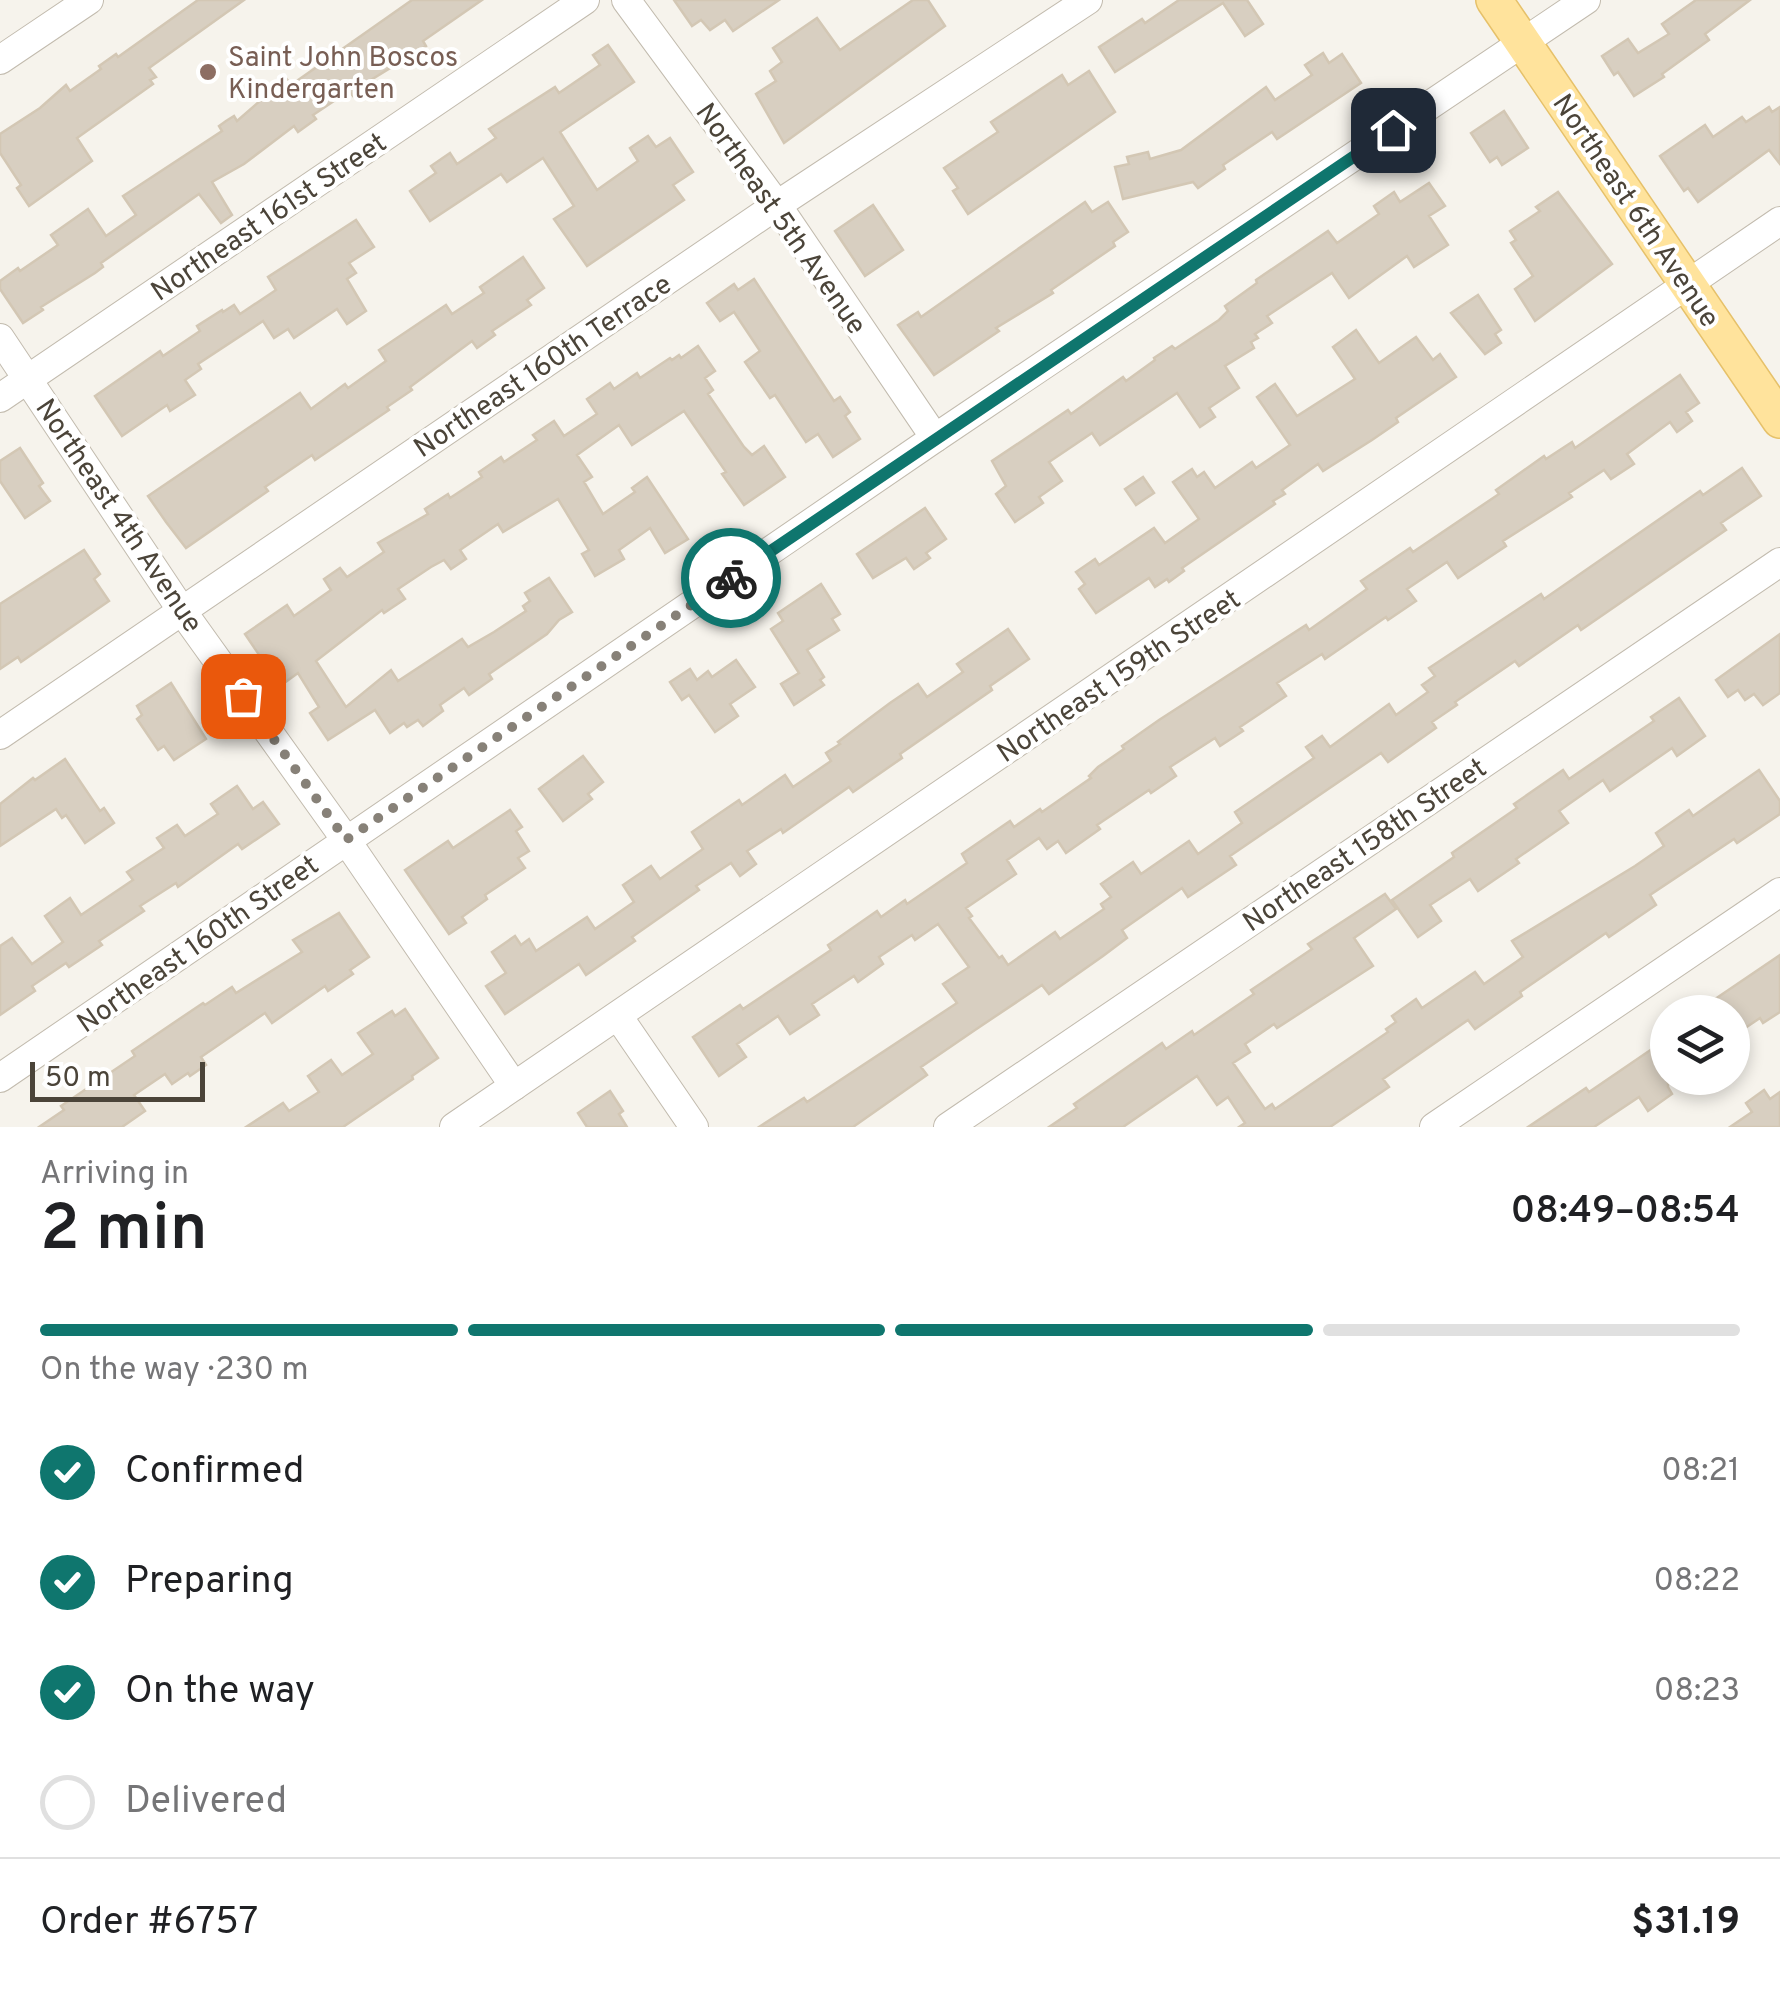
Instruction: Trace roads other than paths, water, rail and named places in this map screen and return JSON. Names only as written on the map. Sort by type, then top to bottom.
[{"type":"main road","name":"Northeast 6th Avenue","points":[[1494,0],[1780,420]]},
{"type":"street","points":[[0,60],[89,0]]},
{"type":"street","name":"Northeast 161st Street","points":[[0,398],[585,0]]},
{"type":"street","name":"Northeast 5th Avenue","points":[[626,0],[777,205],[935,438]]},
{"type":"street","name":"Northeast 160th Terrace","points":[[0,735],[777,205],[1088,0]]},
{"type":"street","name":"Northeast 160th Street","points":[[0,1078],[935,438],[1586,0]]},
{"type":"street","name":"Northeast 159th Street","points":[[454,1127],[1780,221]]},
{"type":"street","name":"Northeast 4th Avenue","points":[[0,338],[182,611],[346,840],[514,1086]]},
{"type":"street","name":"Northeast 158th Street","points":[[948,1127],[1780,562]]},
{"type":"street","points":[[1434,1127],[1780,892]]},
{"type":"street","points":[[618,1016],[694,1127]]},
{"type":"place","name":"Saint John Boscos Kindergarten","points":[[208,72]]}]
